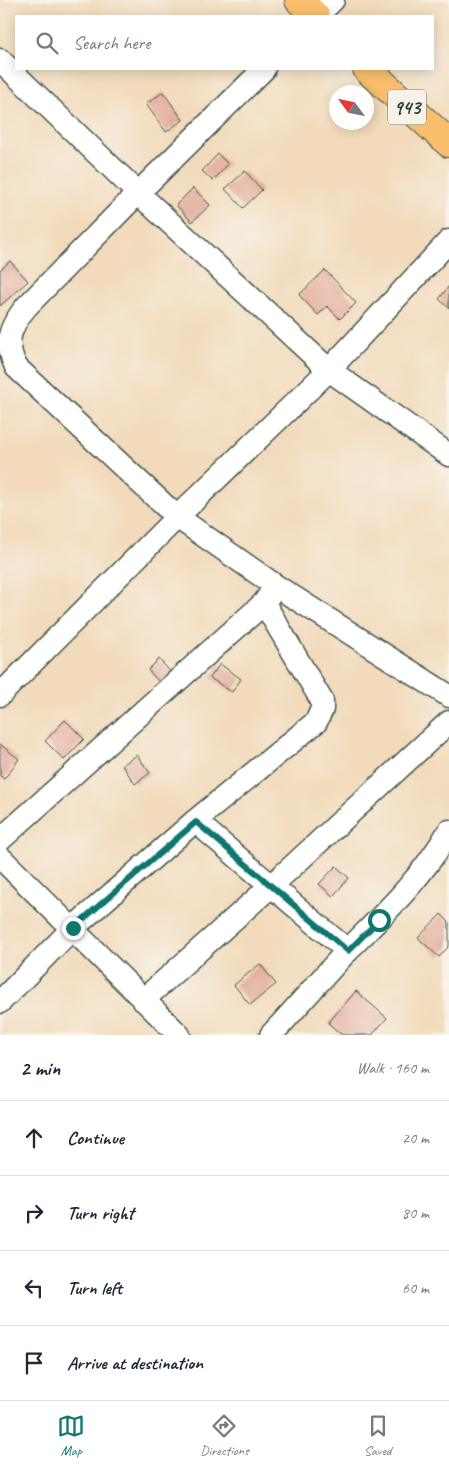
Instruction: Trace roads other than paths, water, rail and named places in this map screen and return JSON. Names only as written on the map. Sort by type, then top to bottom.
[{"type":"highway","points":[[299,0],[315,15]]},
{"type":"highway","name":"943","points":[[368,70],[449,143]]},
{"type":"street","points":[[317,15],[333,0]]},
{"type":"street","points":[[0,60],[138,193],[329,370],[449,455]]},
{"type":"street","points":[[263,70],[26,307],[16,319],[10,331],[9,344],[11,356],[16,367],[177,517],[270,594],[449,696]]},
{"type":"street","points":[[0,695],[177,517],[329,370],[449,241]]},
{"type":"street","points":[[0,1002],[73,928],[316,722],[322,709],[322,701],[270,594]]},
{"type":"street","points":[[0,840],[270,594]]},
{"type":"street","points":[[143,1000],[271,886],[449,722]]},
{"type":"street","points":[[196,822],[348,951]]},
{"type":"street","points":[[271,1035],[406,890],[447,840]]},
{"type":"street","points":[[0,857],[179,1035]]}]
